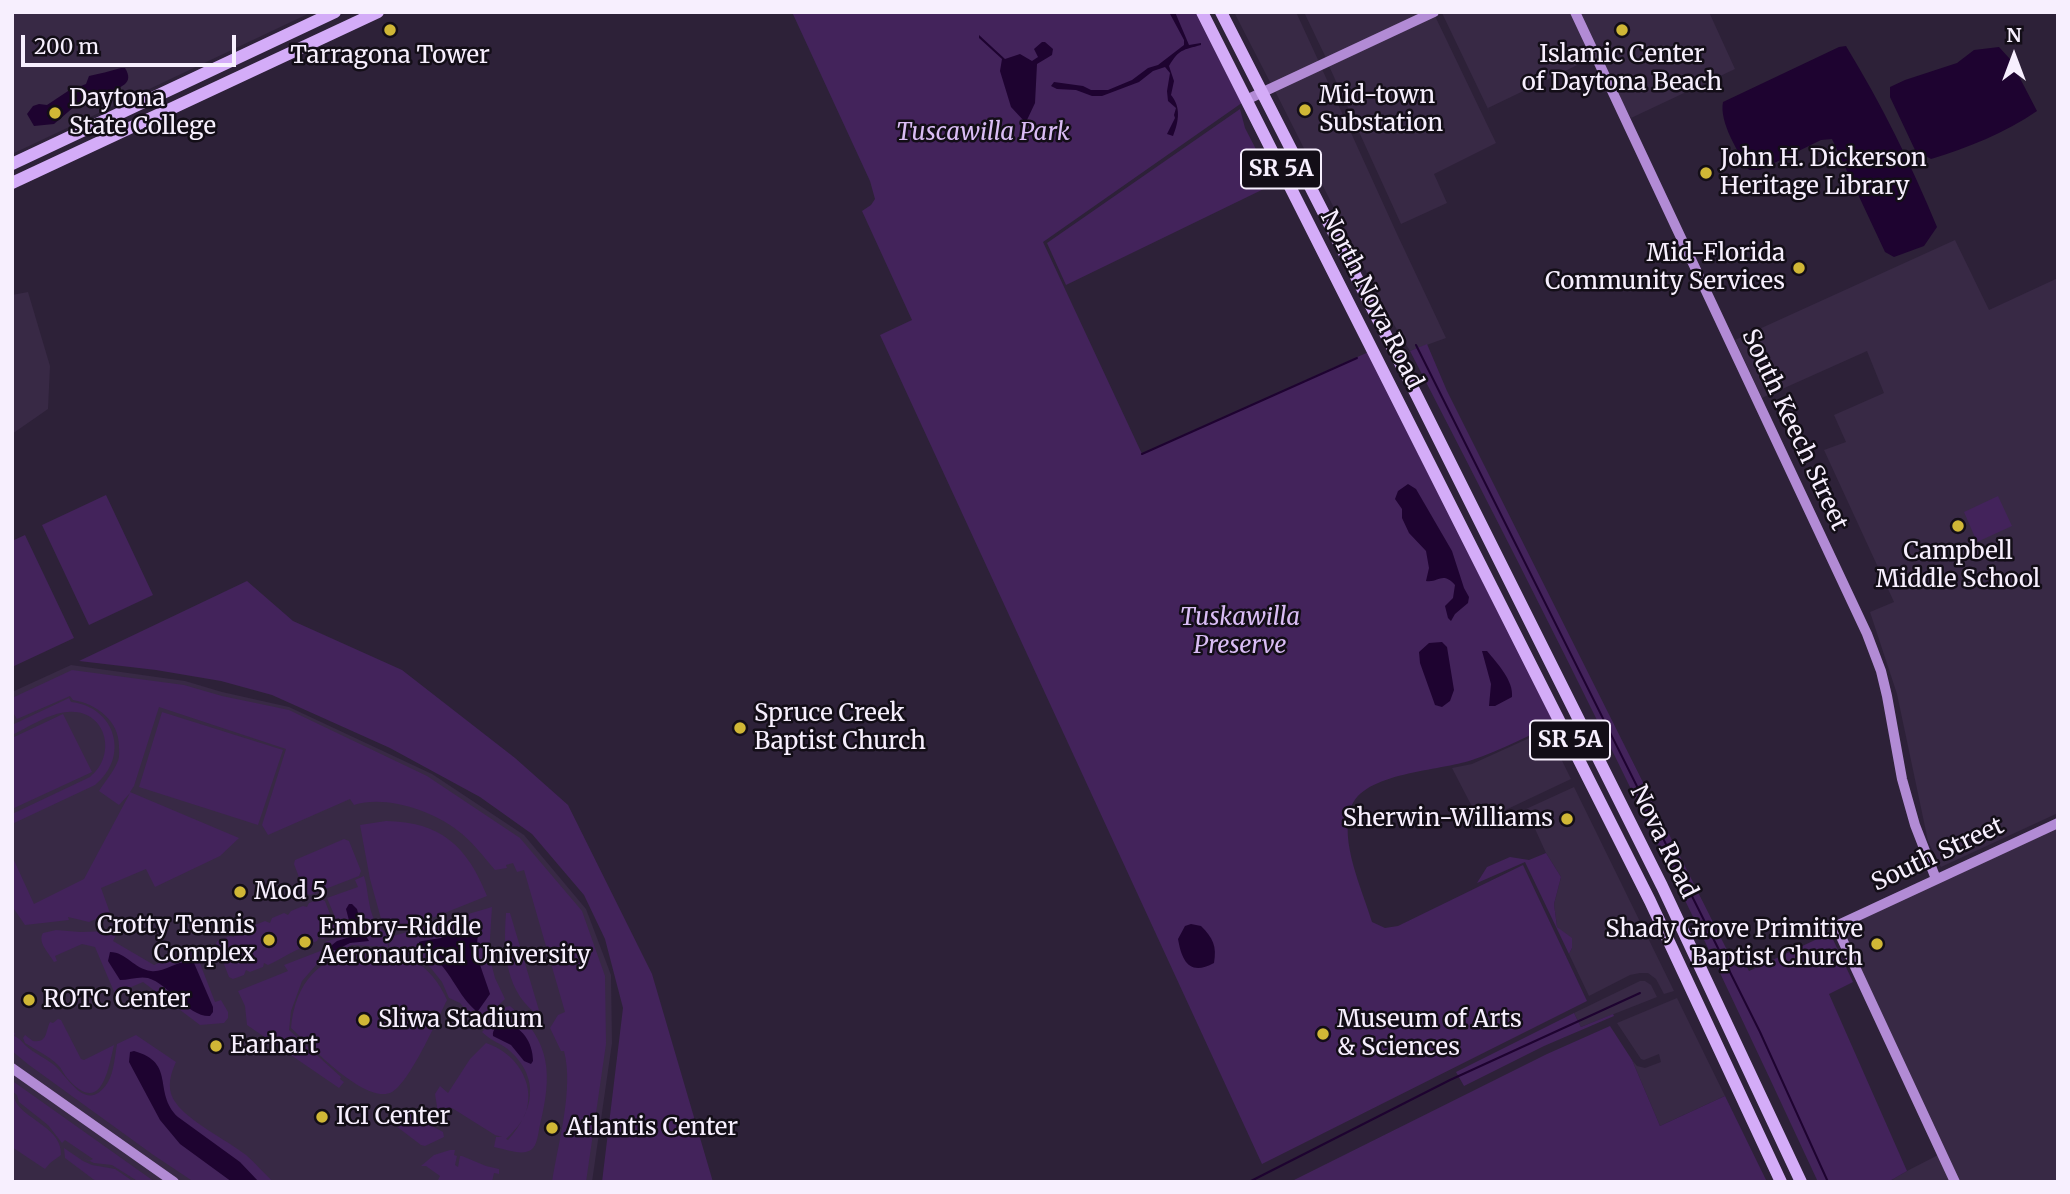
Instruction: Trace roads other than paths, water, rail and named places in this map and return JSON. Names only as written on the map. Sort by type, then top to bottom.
[{"type":"main road","points":[[12,164],[335,12]]},
{"type":"main road","points":[[12,183],[377,12]]},
{"type":"main road","name":"North Nova Road","points":[[1202,12],[1446,494]]},
{"type":"main road","name":"North Nova Road","points":[[1221,12],[1462,487]]},
{"type":"main road","points":[[217,88],[224,74],[290,42],[305,27]]},
{"type":"main road","points":[[91,146],[100,134],[172,99],[183,84]]},
{"type":"main road","points":[[1346,296],[1360,305],[1371,307]]},
{"type":"main road","points":[[1357,318],[1384,332]]},
{"type":"main road","name":"Nova Road","points":[[1462,487],[1703,971],[1801,1182]]},
{"type":"main road","name":"Nova Road","points":[[1446,494],[1650,901],[1781,1182]]},
{"type":"main road","points":[[1488,579],[1507,595],[1517,598]]},
{"type":"main road","points":[[1501,604],[1530,622]]},
{"type":"main road","points":[[1588,776],[1600,780],[1614,790]]},
{"type":"street","points":[[1246,100],[1434,12]]},
{"type":"street","name":"South Keech Street","points":[[1575,12],[1867,634],[1881,671],[1905,791],[1936,880]]},
{"type":"street","name":"South Street","points":[[1955,1182],[1836,926],[2058,823]]},
{"type":"street","points":[[12,1068],[174,1182]]},
{"type":"waterway","points":[[1416,345],[1760,1032],[1828,1182]]},
{"type":"waterway","points":[[1142,454],[1357,358]]},
{"type":"waterway","points":[[1249,1182],[1450,1080],[1640,993]]},
{"type":"place","name":"Tarragona Tower","points":[[390,30]]},
{"type":"place","name":"Islamic Center of Daytona Beach","points":[[1622,30]]},
{"type":"place","name":"Mid-town Substation","points":[[1305,110]]},
{"type":"place","name":"Daytona State College","points":[[55,113]]},
{"type":"place","name":"John H. Dickerson Heritage Library","points":[[1706,173]]},
{"type":"place","name":"Mid-Florida Community Services","points":[[1799,268]]},
{"type":"place","name":"Campbell Middle School","points":[[1958,526]]},
{"type":"place","name":"Spruce Creek Baptist Church","points":[[740,728]]},
{"type":"place","name":"Sherwin-Williams","points":[[1567,819]]},
{"type":"place","name":"Mod 5","points":[[240,892]]},
{"type":"place","name":"Crotty Tennis Complex","points":[[269,940]]},
{"type":"place","name":"Embry-Riddle Aeronautical University","points":[[305,942]]},
{"type":"place","name":"Shady Grove Primitive Baptist Church","points":[[1877,944]]},
{"type":"place","name":"ROTC Center","points":[[29,1000]]},
{"type":"place","name":"Sliwa Stadium","points":[[364,1020]]},
{"type":"place","name":"Museum of Arts & Sciences","points":[[1323,1034]]},
{"type":"place","name":"Earhart","points":[[216,1046]]},
{"type":"place","name":"ICI Center","points":[[322,1117]]},
{"type":"place","name":"Atlantis Center","points":[[552,1128]]},
{"type":"park label","name":"Tuscawilla Park","points":[[983,133]]},
{"type":"park label","name":"Tuskawilla Preserve","points":[[1240,632]]}]
